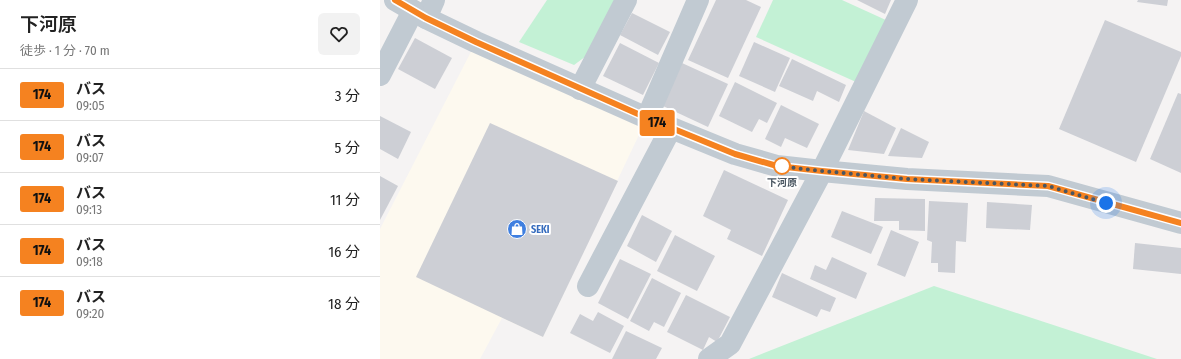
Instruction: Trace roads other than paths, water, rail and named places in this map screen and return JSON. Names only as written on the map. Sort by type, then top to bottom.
[{"type":"street","points":[[580,89],[626,0]]},
{"type":"street","points":[[647,118],[698,0]]},
{"type":"street","points":[[709,359],[730,344],[822,171],[907,0]]},
{"type":"street","points":[[380,75],[417,7],[476,42],[580,89],[735,154],[777,166],[907,179],[1048,186],[1181,223]]},
{"type":"street","points":[[588,286],[671,128]]},
{"type":"place","name":"下河原","points":[[782,166]]},
{"type":"place","name":"SEKI","points":[[517,229]]}]
